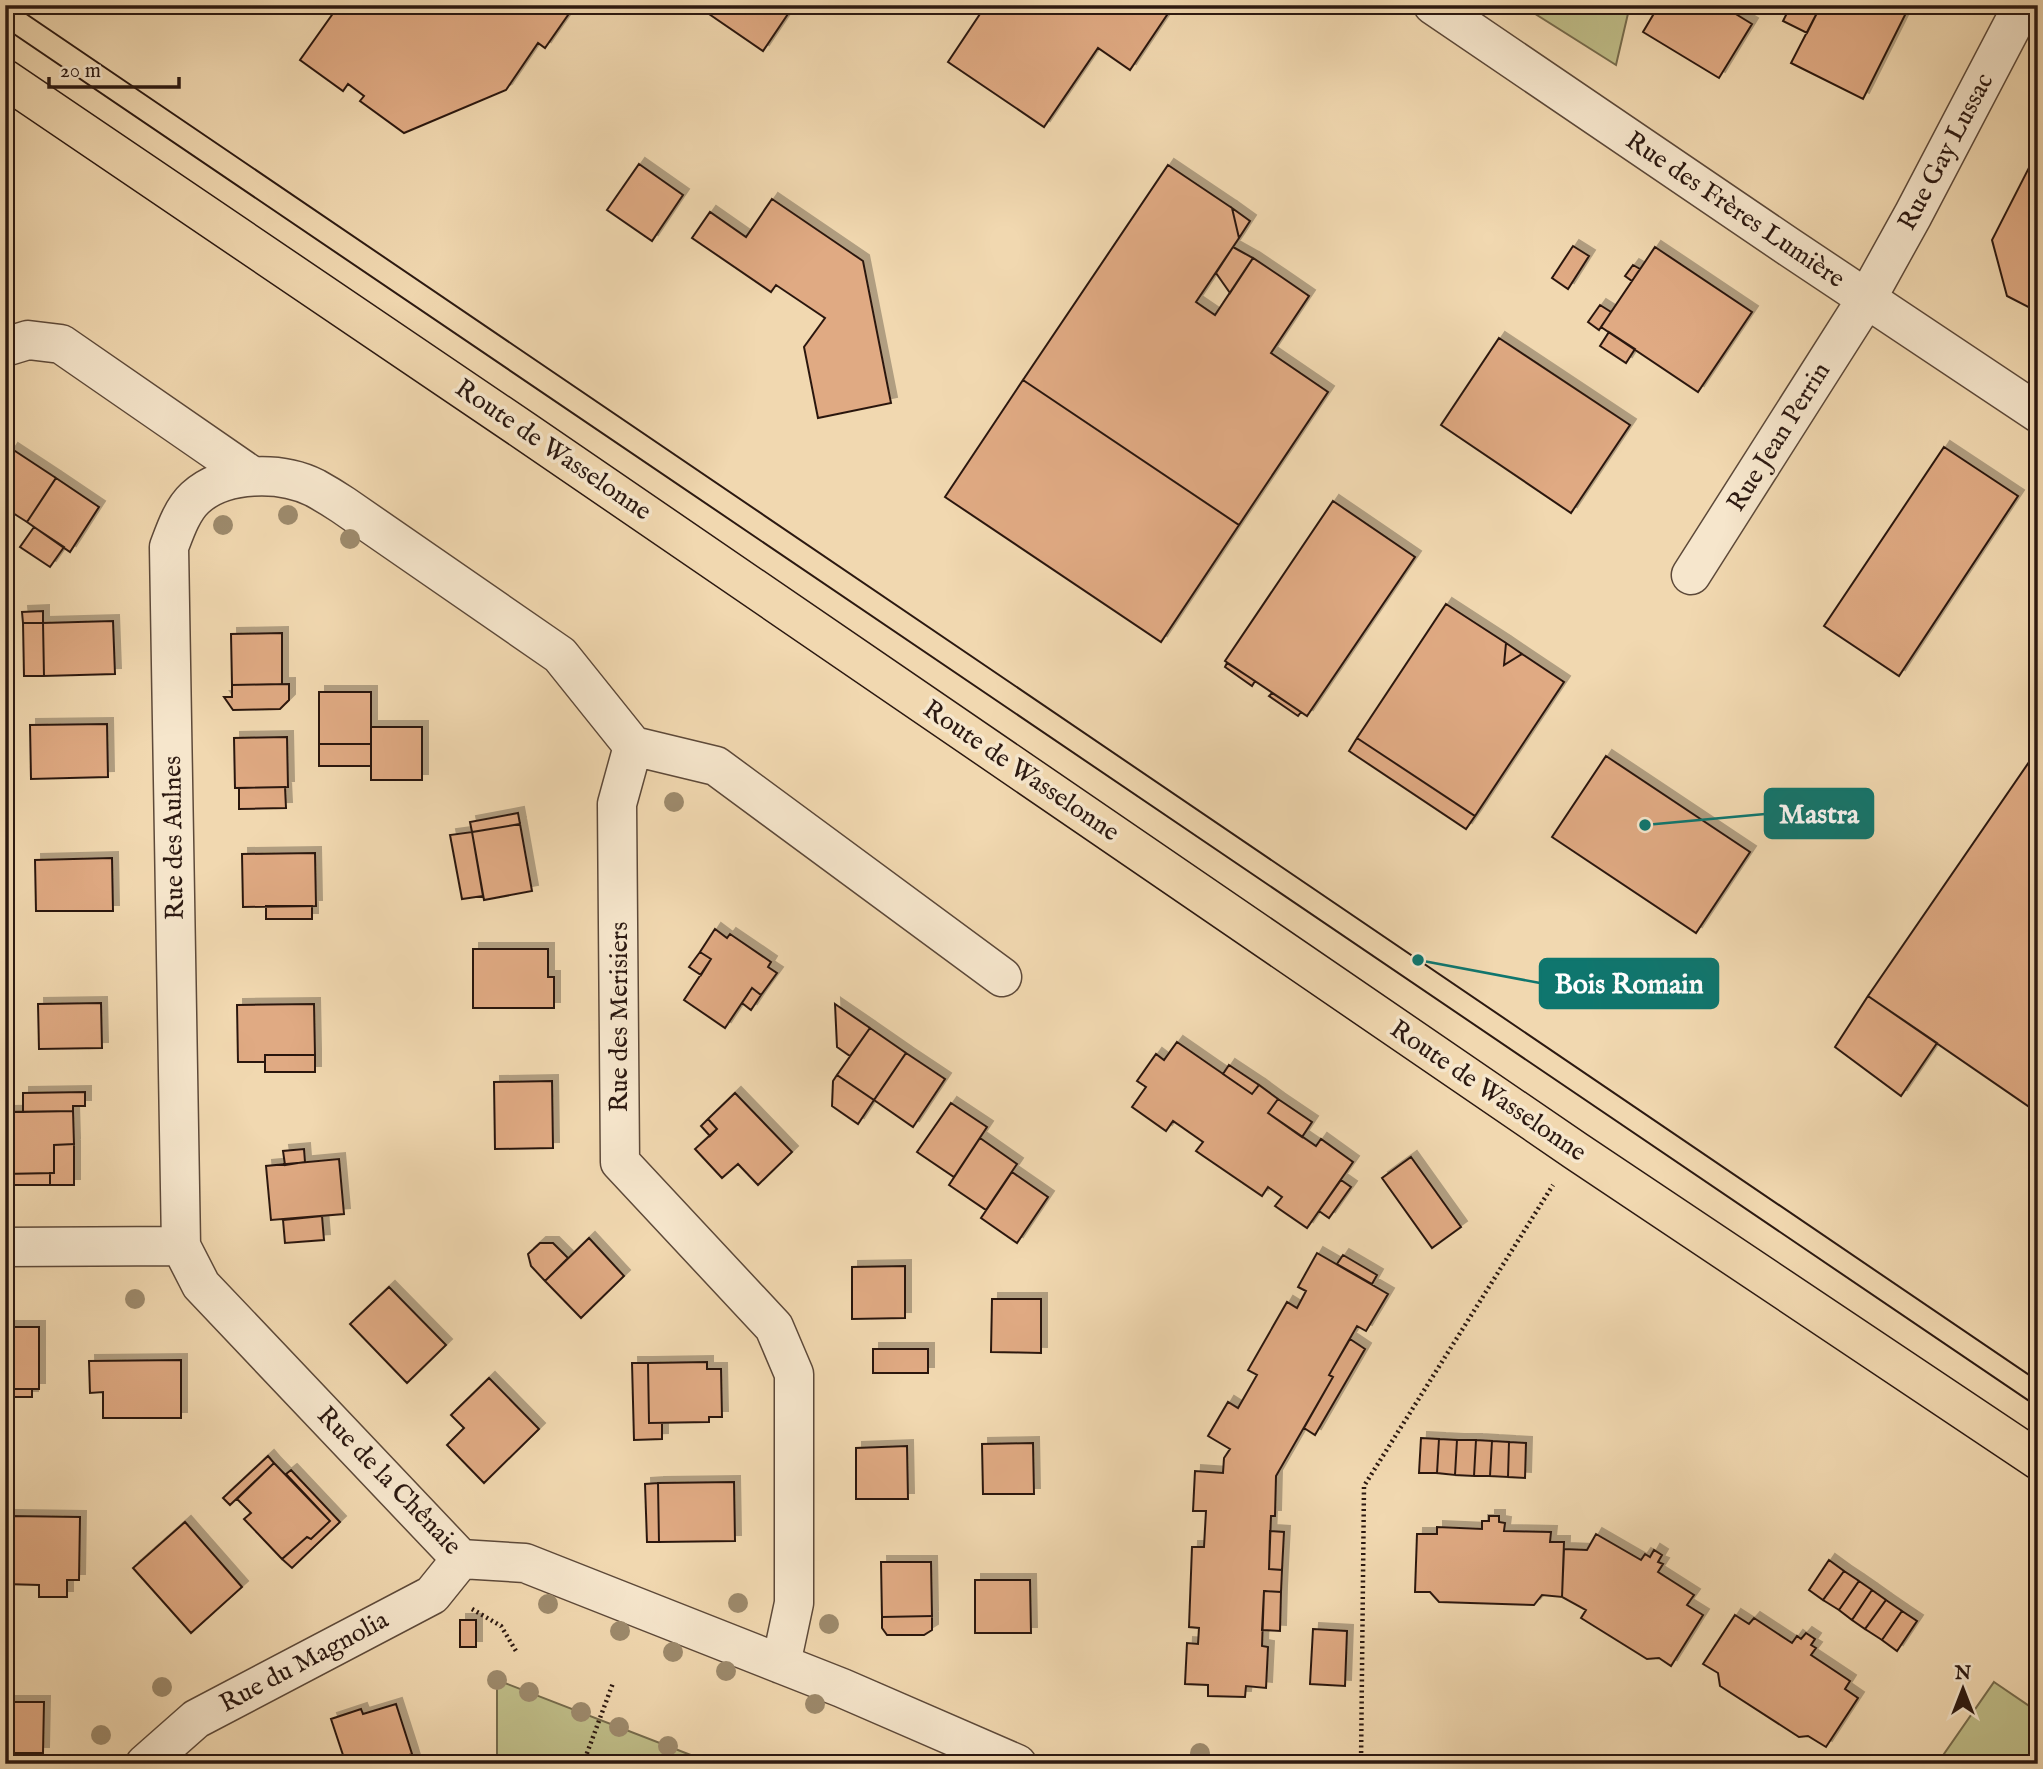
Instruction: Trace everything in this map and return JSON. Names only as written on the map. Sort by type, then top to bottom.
[{"type":"main road","name":"Route de Wasselonne","points":[[5,79],[492,408],[1576,1151],[2038,1460]]},
{"type":"street","name":"Rue des Frères Lumière","points":[[1433,5],[2038,413]]},
{"type":"street","name":"Rue Gay Lussac","points":[[1867,298],[2022,5]]},
{"type":"street","name":"Rue Jean Perrin","points":[[1691,575],[1867,298]]},
{"type":"street","points":[[5,347],[28,340],[61,344],[252,476]]},
{"type":"street","name":"Rue des Aulnes","points":[[181,1245],[169,547],[177,524],[194,499],[220,483],[252,476],[286,478],[313,487],[560,655],[634,746]]},
{"type":"street","points":[[634,746],[716,766],[1003,977]]},
{"type":"street","name":"Rue des Merisiers","points":[[634,746],[617,804],[620,1162],[774,1326],[794,1374],[794,1603],[781,1664]]},
{"type":"street","points":[[5,1247],[181,1245]]},
{"type":"street","name":"Rue de la Chênaie","points":[[181,1245],[201,1285],[461,1559],[524,1563],[842,1688],[1017,1764]]},
{"type":"street","name":"Rue du Magnolia","points":[[145,1764],[196,1719],[432,1595],[461,1559]]},
{"type":"path","points":[[1361,1764],[1364,1486],[1576,1151]]},
{"type":"path","points":[[432,1595],[478,1611],[501,1626],[516,1651]]},
{"type":"path","points":[[583,1764],[613,1684]]},
{"type":"shaded area","points":[[1521,5],[1630,5],[1616,65]]},
{"type":"shaded area","points":[[497,1680],[714,1764],[497,1764]]},
{"type":"shaded area","points":[[1994,1682],[2038,1712],[2038,1764],[1937,1764]]},
{"type":"building","points":[[339,5],[575,5],[545,48],[538,43],[506,90],[404,133],[360,101],[364,96],[348,84],[343,91],[300,60]]},
{"type":"building","points":[[709,5],[794,5],[763,51],[709,14],[713,8]]},
{"type":"building","points":[[986,5],[1165,5],[1171,9],[1130,70],[1098,48],[1044,127],[948,62]]},
{"type":"building","points":[[1659,5],[1721,5],[1752,24],[1719,78],[1643,32]]},
{"type":"building","points":[[1791,5],[1821,5],[1807,33],[1783,21]]},
{"type":"building","points":[[1821,5],[1910,5],[1863,99],[1791,63]]},
{"type":"building","points":[[2038,150],[2038,312],[2007,296],[1992,240]]},
{"type":"building","points":[[639,164],[683,195],[652,241],[607,210]]},
{"type":"building","points":[[1168,165],[1232,208],[1239,238],[1196,302],[1215,315],[1253,258],[1280,276],[1309,296],[1271,353],[1328,392],[1239,525],[1023,380]]},
{"type":"building","points":[[772,199],[863,261],[891,403],[818,418],[804,347],[825,318],[776,285],[771,292],[692,238],[710,212],[746,237]]},
{"type":"building","points":[[1232,208],[1250,221],[1239,238]]},
{"type":"building","points":[[1573,246],[1589,256],[1568,289],[1552,278]]},
{"type":"building","points":[[1233,247],[1253,258],[1230,293],[1216,273]]},
{"type":"building","points":[[1655,247],[1752,312],[1698,392],[1601,327]]},
{"type":"building","points":[[1633,265],[1640,269],[1632,281],[1625,276]]},
{"type":"building","points":[[1600,305],[1611,312],[1599,330],[1588,322]]},
{"type":"building","points":[[1609,332],[1635,349],[1626,363],[1600,346]]},
{"type":"building","points":[[1499,338],[1630,425],[1571,513],[1441,425]]},
{"type":"building","points":[[1023,380],[1239,525],[1161,642],[945,497]]},
{"type":"building","points":[[1944,447],[2018,496],[1899,676],[1824,626]]},
{"type":"building","points":[[12,449],[56,478],[27,522],[5,508],[5,460]]},
{"type":"building","points":[[56,478],[99,507],[70,552],[27,522]]},
{"type":"building","points":[[1333,501],[1415,557],[1307,716],[1225,661]]},
{"type":"building","points":[[34,527],[64,547],[50,567],[20,547]]},
{"type":"building","points":[[1446,604],[1506,643],[1504,665],[1522,654],[1564,682],[1475,816],[1357,738]]},
{"type":"building","points":[[43,611],[43,623],[23,623],[22,612]]},
{"type":"building","points":[[113,621],[115,674],[44,676],[43,623]]},
{"type":"building","points":[[23,623],[43,623],[44,676],[24,676]]},
{"type":"building","points":[[282,633],[282,684],[232,685],[231,634]]},
{"type":"building","points":[[1506,643],[1522,654],[1504,665]]},
{"type":"building","points":[[1227,663],[1255,681],[1252,686],[1225,667]]},
{"type":"building","points":[[289,684],[289,700],[280,709],[233,710],[224,697],[232,697],[232,685]]},
{"type":"building","points":[[319,692],[371,692],[371,744],[319,744]]},
{"type":"building","points":[[1272,693],[1301,712],[1298,716],[1269,696]]},
{"type":"building","points":[[107,724],[108,777],[31,779],[30,725]]},
{"type":"building","points":[[371,727],[422,727],[422,780],[371,780]]},
{"type":"building","points":[[287,737],[288,787],[235,788],[234,738]]},
{"type":"building","points":[[1357,738],[1475,816],[1466,829],[1349,751]]},
{"type":"building","points":[[319,744],[371,744],[371,766],[319,766]]},
{"type":"building","points":[[2038,749],[2038,1113],[1868,996]]},
{"type":"building","points":[[1606,756],[1750,852],[1696,933],[1552,837]]},
{"type":"building","points":[[285,787],[286,808],[239,809],[239,788]]},
{"type":"building","points":[[518,813],[520,824],[472,832],[470,822]]},
{"type":"building","points":[[520,824],[532,891],[484,900],[472,832]]},
{"type":"building","points":[[472,832],[483,896],[462,899],[450,835]]},
{"type":"building","points":[[315,853],[316,906],[243,907],[242,854]]},
{"type":"building","points":[[112,858],[113,911],[36,911],[35,860]]},
{"type":"building","points":[[266,906],[312,906],[312,919],[266,919]]},
{"type":"building","points":[[715,929],[727,938],[730,934],[771,962],[768,967],[777,973],[761,995],[752,988],[725,1028],[684,1000],[711,959],[700,952]]},
{"type":"building","points":[[473,949],[548,949],[548,977],[554,977],[554,1008],[473,1008]]},
{"type":"building","points":[[700,952],[711,959],[701,975],[689,967]]},
{"type":"building","points":[[752,988],[761,995],[751,1010],[742,1003]]},
{"type":"building","points":[[1868,996],[1937,1043],[1901,1096],[1835,1047]]},
{"type":"building","points":[[101,1003],[102,1048],[39,1049],[38,1004]]},
{"type":"building","points":[[314,1004],[315,1055],[265,1055],[265,1062],[238,1062],[237,1005]]},
{"type":"building","points":[[835,1004],[870,1028],[850,1056],[837,1047]]},
{"type":"building","points":[[870,1028],[906,1053],[874,1100],[837,1075]]},
{"type":"building","points":[[1177,1042],[1252,1094],[1259,1085],[1278,1099],[1268,1113],[1316,1146],[1321,1139],[1353,1162],[1307,1228],[1275,1206],[1282,1197],[1268,1187],[1262,1196],[1196,1151],[1203,1142],[1173,1121],[1166,1131],[1132,1107],[1146,1087],[1137,1081],[1156,1054],[1164,1060]]},
{"type":"building","points":[[906,1053],[945,1079],[913,1127],[874,1100]]},
{"type":"building","points":[[265,1055],[315,1055],[315,1072],[265,1072]]},
{"type":"building","points":[[1229,1065],[1259,1085],[1252,1094],[1223,1074]]},
{"type":"building","points":[[837,1075],[874,1100],[858,1124],[832,1106],[833,1081]]},
{"type":"building","points":[[552,1081],[553,1148],[495,1149],[494,1082]]},
{"type":"building","points":[[85,1092],[85,1106],[73,1106],[73,1111],[23,1112],[23,1093]]},
{"type":"building","points":[[735,1093],[792,1152],[758,1185],[738,1164],[722,1178],[695,1149],[717,1129],[708,1119]]},
{"type":"building","points":[[1278,1099],[1312,1122],[1302,1137],[1268,1113]]},
{"type":"building","points":[[951,1103],[987,1127],[954,1177],[917,1152]]},
{"type":"building","points":[[73,1111],[74,1144],[54,1145],[54,1173],[5,1174],[5,1112]]},
{"type":"building","points":[[708,1119],[717,1129],[710,1136],[701,1126]]},
{"type":"building","points":[[980,1138],[1017,1164],[986,1210],[949,1185]]},
{"type":"building","points":[[74,1144],[74,1185],[50,1185],[50,1173],[54,1173],[54,1145]]},
{"type":"building","points":[[304,1149],[305,1162],[285,1165],[283,1151]]},
{"type":"building","points":[[1411,1157],[1461,1227],[1432,1248],[1382,1178]]},
{"type":"building","points":[[339,1159],[344,1214],[271,1220],[266,1166]]},
{"type":"building","points":[[1012,1172],[1048,1197],[1017,1243],[981,1218]]},
{"type":"building","points":[[50,1173],[50,1185],[5,1185],[5,1174]]},
{"type":"building","points":[[1341,1180],[1351,1187],[1329,1218],[1319,1211]]},
{"type":"building","points":[[322,1216],[324,1240],[285,1243],[283,1220]]},
{"type":"building","points":[[589,1238],[624,1276],[581,1318],[545,1281]]},
{"type":"building","points":[[540,1243],[553,1243],[568,1258],[545,1281],[531,1266],[528,1254]]},
{"type":"building","points":[[1317,1253],[1388,1294],[1366,1331],[1357,1326],[1329,1375],[1333,1377],[1276,1476],[1269,1569],[1282,1570],[1281,1592],[1264,1591],[1262,1646],[1268,1647],[1266,1688],[1246,1686],[1245,1697],[1208,1696],[1208,1685],[1185,1684],[1187,1643],[1198,1644],[1199,1628],[1189,1627],[1192,1547],[1204,1547],[1206,1511],[1193,1511],[1195,1471],[1223,1473],[1224,1458],[1230,1449],[1208,1436],[1228,1402],[1238,1408],[1257,1375],[1248,1370],[1287,1302],[1297,1308],[1306,1291],[1298,1287]]},
{"type":"building","points":[[1343,1255],[1377,1275],[1372,1284],[1337,1264]]},
{"type":"building","points":[[905,1266],[905,1318],[852,1319],[852,1267]]},
{"type":"building","points":[[389,1287],[446,1345],[407,1383],[350,1324]]},
{"type":"building","points":[[992,1299],[1041,1299],[1041,1353],[991,1352]]},
{"type":"building","points":[[5,1327],[39,1327],[39,1389],[5,1389]]},
{"type":"building","points":[[1350,1339],[1365,1349],[1315,1435],[1304,1428],[1333,1377],[1329,1375]]},
{"type":"building","points":[[873,1349],[928,1349],[928,1373],[873,1373]]},
{"type":"building","points":[[181,1360],[181,1418],[103,1418],[103,1392],[90,1393],[89,1361]]},
{"type":"building","points":[[707,1362],[707,1369],[721,1369],[722,1417],[709,1417],[709,1422],[649,1423],[648,1363]]},
{"type":"building","points":[[632,1363],[648,1363],[649,1423],[662,1423],[662,1439],[634,1440]]},
{"type":"building","points":[[489,1378],[539,1429],[484,1483],[447,1445],[464,1428],[451,1415]]},
{"type":"building","points":[[14,1389],[32,1389],[32,1397],[14,1397]]},
{"type":"building","points":[[1421,1438],[1439,1439],[1437,1473],[1419,1473]]},
{"type":"building","points":[[1439,1439],[1457,1440],[1455,1475],[1437,1473]]},
{"type":"building","points":[[1457,1440],[1476,1440],[1474,1476],[1455,1475]]},
{"type":"building","points":[[1476,1440],[1492,1441],[1490,1476],[1474,1476]]},
{"type":"building","points":[[1492,1441],[1509,1442],[1508,1477],[1490,1476]]},
{"type":"building","points":[[1509,1442],[1526,1443],[1525,1478],[1508,1477]]},
{"type":"building","points":[[1033,1443],[1034,1494],[983,1494],[982,1444]]},
{"type":"building","points":[[907,1446],[908,1499],[856,1499],[856,1448]]},
{"type":"building","points":[[268,1456],[274,1463],[230,1505],[223,1498]]},
{"type":"building","points":[[274,1463],[330,1521],[311,1539],[307,1537],[282,1559],[244,1519],[251,1513],[237,1499]]},
{"type":"building","points":[[291,1470],[340,1522],[292,1568],[282,1559],[307,1537],[311,1539],[330,1521],[286,1474]]},
{"type":"building","points":[[734,1482],[735,1541],[659,1542],[658,1483]]},
{"type":"building","points":[[658,1483],[659,1542],[647,1542],[645,1484]]},
{"type":"building","points":[[10,1516],[80,1517],[79,1580],[67,1580],[67,1597],[39,1597],[39,1585],[5,1584],[5,1527],[10,1527]]},
{"type":"building","points":[[1489,1516],[1499,1516],[1499,1522],[1505,1523],[1504,1531],[1551,1532],[1550,1542],[1564,1542],[1562,1597],[1542,1595],[1534,1605],[1439,1602],[1430,1592],[1415,1592],[1417,1534],[1437,1534],[1437,1527],[1482,1529],[1482,1521],[1489,1521]]},
{"type":"building","points":[[185,1522],[242,1587],[191,1633],[133,1568]]},
{"type":"building","points":[[1270,1531],[1284,1532],[1282,1570],[1269,1569]]},
{"type":"building","points":[[1596,1534],[1641,1560],[1645,1554],[1650,1557],[1654,1550],[1662,1555],[1658,1562],[1663,1564],[1658,1572],[1694,1595],[1687,1605],[1703,1615],[1671,1666],[1659,1658],[1647,1659],[1581,1618],[1586,1610],[1562,1597],[1564,1549],[1587,1550]]},
{"type":"building","points":[[1829,1560],[1844,1571],[1823,1600],[1809,1590]]},
{"type":"building","points":[[881,1562],[931,1562],[932,1616],[882,1617]]},
{"type":"building","points":[[1844,1571],[1859,1581],[1839,1610],[1823,1600]]},
{"type":"building","points":[[975,1580],[1030,1580],[1031,1633],[975,1633]]},
{"type":"building","points":[[1859,1581],[1872,1590],[1852,1620],[1839,1610]]},
{"type":"building","points":[[1872,1590],[1886,1600],[1865,1629],[1852,1620]]},
{"type":"building","points":[[1264,1591],[1281,1592],[1280,1631],[1262,1630]]},
{"type":"building","points":[[1886,1600],[1902,1611],[1882,1640],[1865,1629]]},
{"type":"building","points":[[1902,1611],[1917,1621],[1897,1651],[1882,1640]]},
{"type":"building","points":[[1735,1615],[1749,1624],[1754,1618],[1792,1643],[1797,1636],[1801,1639],[1806,1633],[1815,1639],[1811,1645],[1816,1648],[1811,1655],[1850,1681],[1845,1689],[1858,1698],[1826,1747],[1808,1736],[1799,1737],[1720,1686],[1718,1673],[1703,1664]]},
{"type":"building","points":[[932,1616],[932,1630],[924,1635],[887,1635],[882,1628],[882,1617]]},
{"type":"building","points":[[460,1620],[476,1620],[476,1647],[460,1647]]},
{"type":"building","points":[[1313,1629],[1347,1631],[1345,1686],[1310,1684]]},
{"type":"building","points":[[5,1702],[44,1702],[43,1753],[5,1753]]},
{"type":"building","points":[[396,1704],[412,1754],[398,1759],[399,1764],[346,1764],[331,1719],[361,1709],[363,1714]]},
{"type":"building","points":[[14,1753],[35,1753],[34,1764],[13,1764]]},
{"type":"building","points":[[412,1754],[415,1764],[399,1764],[398,1759]]},
{"type":"tram line","points":[[13,5],[2038,1381]]},
{"type":"tram line","points":[[5,28],[2038,1407]]},
{"type":"place","name":"Mastra","points":[[1645,825]]},
{"type":"place","name":"Bois Romain","points":[[1418,960]]}]
